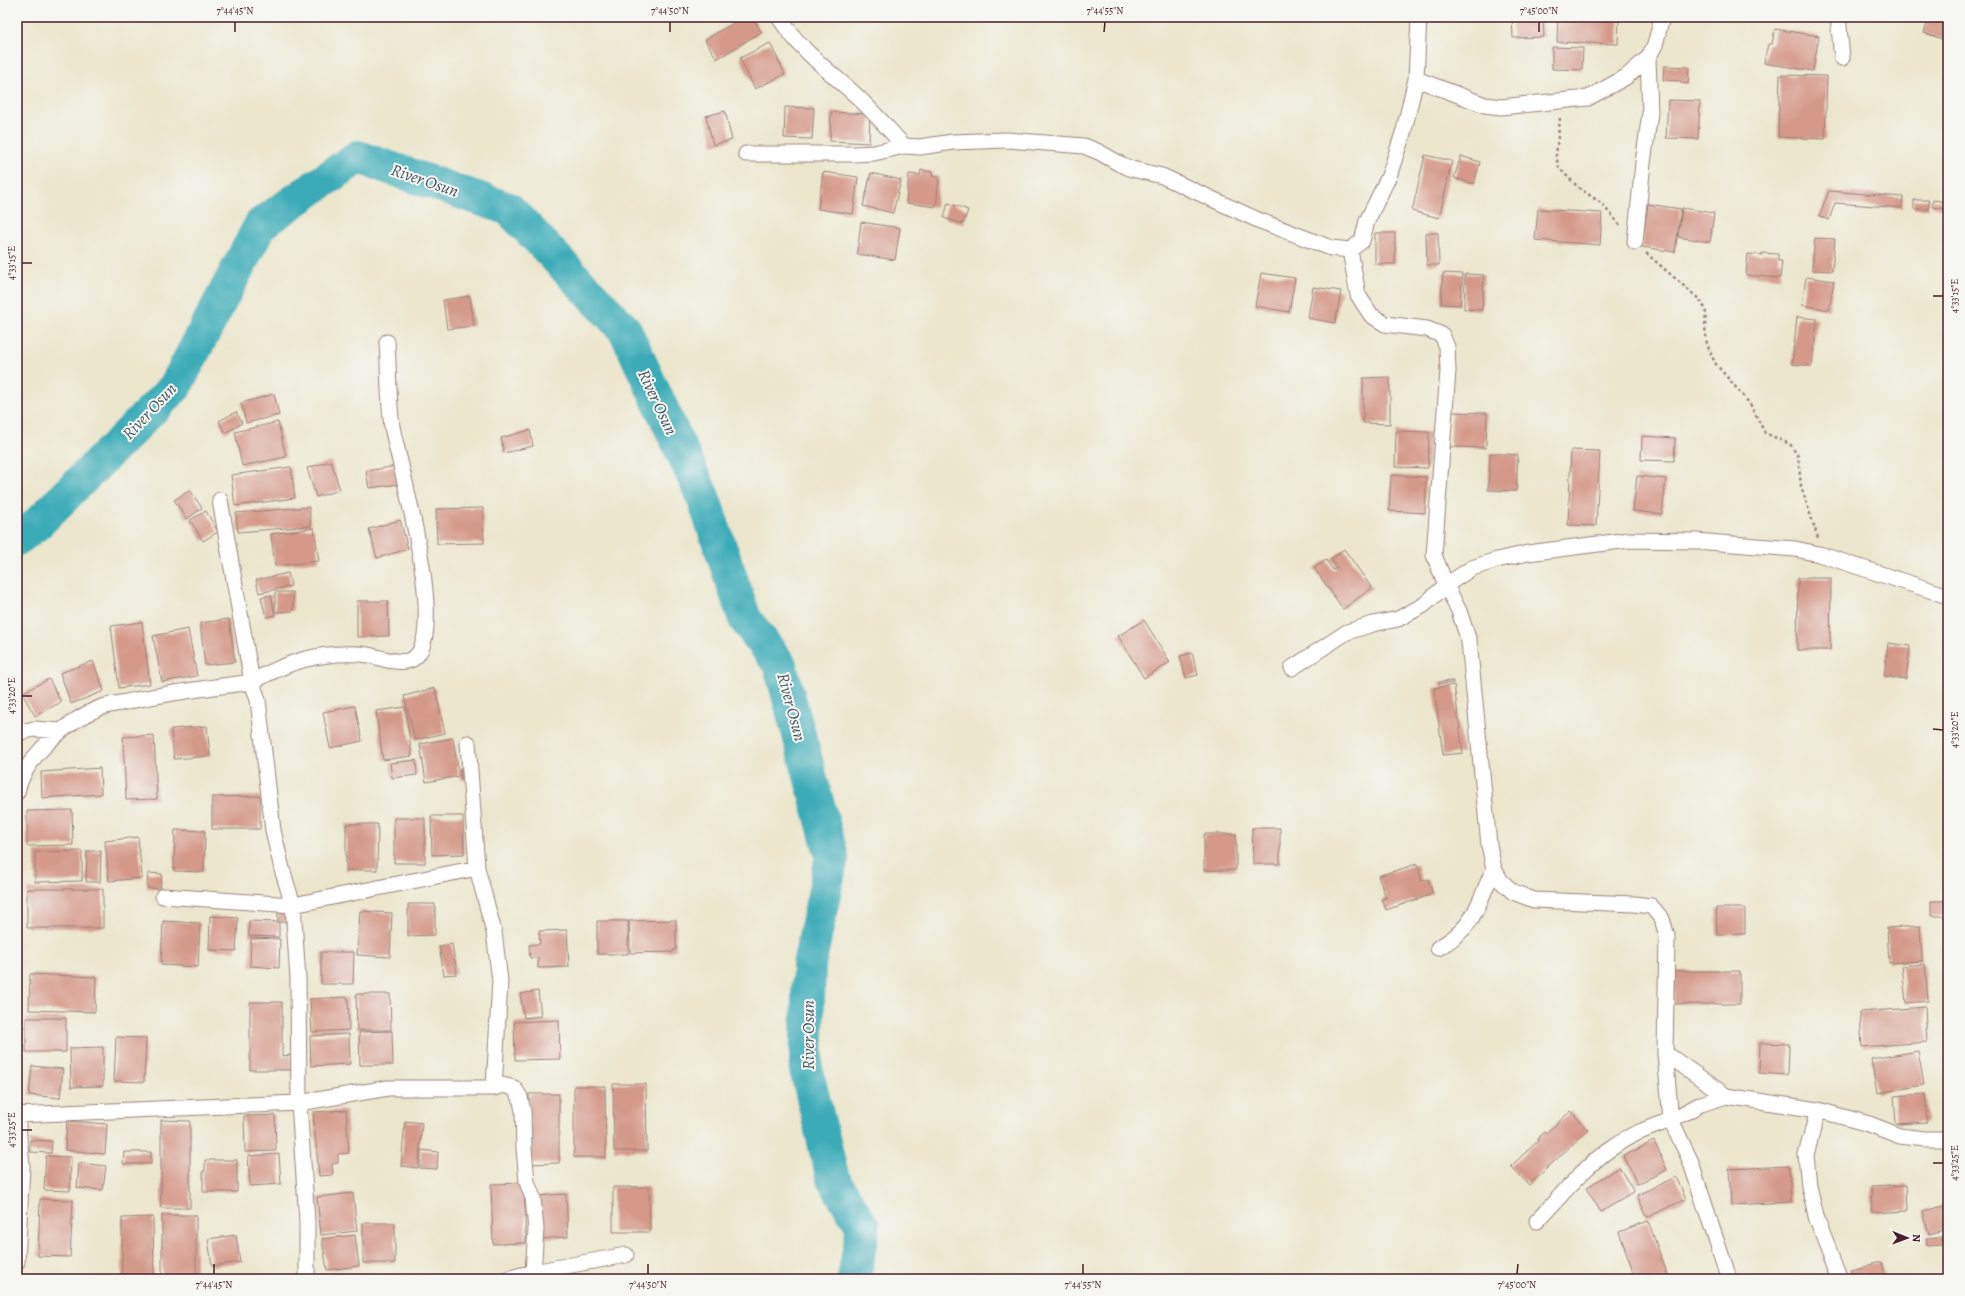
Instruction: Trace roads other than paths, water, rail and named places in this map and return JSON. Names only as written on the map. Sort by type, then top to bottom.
[{"type":"street","points":[[779,17],[788,31],[813,58],[860,99],[904,146]]},
{"type":"street","points":[[746,154],[874,153],[904,146],[920,147],[953,142],[1007,140],[1084,146],[1132,169],[1162,176],[1258,220],[1331,248],[1350,250],[1362,241],[1367,221],[1390,176],[1404,130],[1416,79],[1419,17]]},
{"type":"street","points":[[1416,79],[1485,105],[1501,107],[1588,98],[1626,77],[1648,58],[1655,45],[1662,17]]},
{"type":"street","points":[[1838,17],[1842,58]]},
{"type":"street","points":[[1635,242],[1642,163],[1650,113],[1648,58]]},
{"type":"street","points":[[1350,250],[1358,295],[1371,315],[1385,324],[1428,329],[1442,335],[1448,347],[1448,371],[1434,555],[1446,585],[1460,611],[1469,641],[1489,846],[1494,869],[1501,881],[1513,892],[1534,900],[1651,906],[1662,919],[1667,936],[1665,1053],[1672,1120],[1690,1160],[1728,1279]]},
{"type":"street","points":[[17,792],[20,779],[35,755],[61,731],[102,707],[177,693],[252,682],[277,668],[296,660],[360,654],[387,660],[407,661],[419,652],[425,640],[424,587],[415,520],[392,427],[387,342]]},
{"type":"street","points":[[220,500],[252,682],[258,700],[274,830],[282,869],[292,905],[298,979],[299,1103],[307,1222],[307,1279]]},
{"type":"street","points":[[1292,668],[1347,632],[1373,624],[1398,619],[1424,605],[1446,585],[1472,568],[1497,560],[1528,553],[1629,540],[1696,541],[1795,549],[1819,554],[1948,596]]},
{"type":"street","points":[[17,733],[34,729],[61,731]]},
{"type":"street","points":[[468,743],[477,868],[494,932],[500,981],[494,1088]]},
{"type":"street","points":[[163,896],[292,905],[477,868]]},
{"type":"street","points":[[1438,948],[1451,941],[1467,926],[1477,911],[1484,889],[1494,869]]},
{"type":"street","points":[[1665,1053],[1726,1096]]},
{"type":"street","points":[[17,1262],[22,1166],[17,1115],[299,1103],[388,1088],[494,1088],[502,1085],[514,1088],[520,1097],[523,1111],[527,1182],[533,1198],[536,1229],[533,1272]]},
{"type":"street","points":[[1537,1221],[1583,1173],[1615,1145],[1641,1131],[1672,1120],[1701,1104],[1726,1096],[1818,1110],[1870,1124],[1900,1136],[1948,1139]]},
{"type":"street","points":[[1818,1110],[1806,1155],[1809,1186],[1817,1220],[1840,1279]]},
{"type":"street","points":[[507,1279],[533,1272],[626,1256]]},
{"type":"waterway","name":"River Osun","points":[[17,539],[36,525],[175,387],[261,224],[358,157],[509,209],[625,330],[703,497],[745,619],[780,665],[832,857],[809,965],[806,1069],[833,1179],[863,1227],[854,1279]]}]
